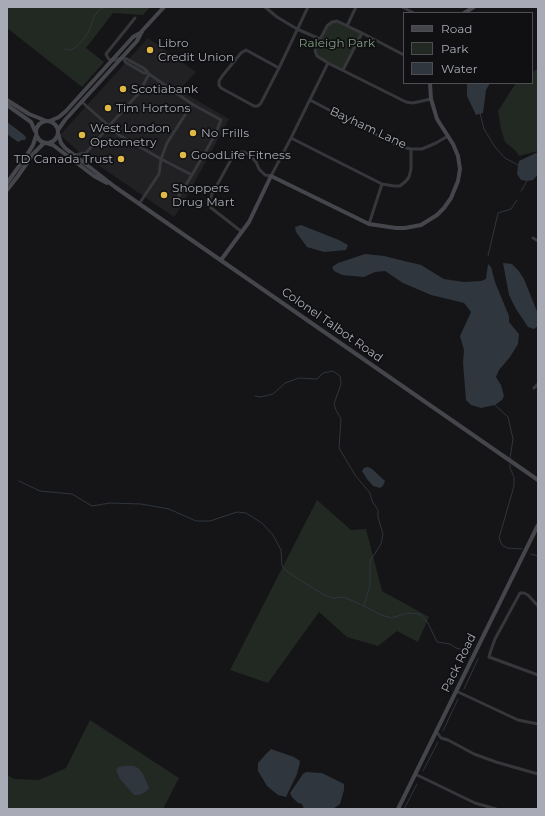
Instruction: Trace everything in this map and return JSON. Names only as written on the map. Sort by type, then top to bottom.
[{"type":"main road","points":[[7,190],[33,154],[45,143],[55,140],[65,120],[123,58],[137,41],[142,32],[164,7]]},
{"type":"main road","points":[[7,183],[33,145],[39,124],[59,117],[66,111],[133,37],[142,32]]},
{"type":"main road","points":[[221,260],[248,222],[271,176],[368,224],[405,228],[420,225],[437,215],[444,208],[455,190],[460,169],[458,156],[453,144],[437,119],[431,99],[430,84]]},
{"type":"main road","points":[[7,100],[28,114],[55,124],[58,132]]},
{"type":"main road","points":[[7,105],[31,122],[40,141],[45,143]]},
{"type":"main road","name":"Colonel Talbot Road","points":[[58,132],[61,143],[65,148],[114,187],[538,480]]},
{"type":"main road","name":"Colonel Talbot Road","points":[[45,143],[53,145],[94,176],[114,187]]},
{"type":"main road","name":"Pack Road","points":[[398,809],[538,525]]},
{"type":"street","points":[[265,7],[297,28],[320,39]]},
{"type":"street","points":[[279,68],[246,50],[223,75],[219,81],[219,85],[221,88],[254,106],[258,106],[279,68],[308,7]]},
{"type":"street","points":[[347,26],[356,7]]},
{"type":"street","points":[[402,7],[412,12]]},
{"type":"street","points":[[136,18],[106,54],[108,58],[111,61],[123,58],[125,62],[144,73],[149,73],[192,104],[221,120],[215,135],[178,197]]},
{"type":"street","points":[[403,54],[336,21],[327,26],[315,51],[318,56],[328,63],[406,102],[413,103],[431,99]]},
{"type":"street","points":[[343,70],[362,33]]},
{"type":"street","points":[[242,232],[210,207],[209,203],[212,194],[232,158],[240,152],[250,155],[265,175],[271,176],[328,63]]},
{"type":"street","points":[[82,162],[86,154],[109,126],[139,93],[149,73]]},
{"type":"street","name":"Bayham Lane","points":[[310,100],[398,146],[411,149],[422,149],[448,136]]},
{"type":"street","points":[[82,102],[119,135],[192,175]]},
{"type":"street","points":[[139,204],[159,174],[161,159],[170,138],[192,104]]},
{"type":"street","points":[[291,138],[382,184],[394,186],[400,186],[409,177],[411,169],[411,149]]},
{"type":"street","points":[[74,155],[86,154]]},
{"type":"street","points":[[368,224],[382,184]]},
{"type":"street","points":[[534,238],[538,241]]},
{"type":"street","points":[[534,388],[538,384]]},
{"type":"street","points":[[538,606],[528,595],[520,593],[495,640],[489,657],[538,675]]},
{"type":"street","points":[[456,691],[518,720],[538,724]]},
{"type":"street","points":[[436,731],[441,738],[448,740],[474,754],[538,774]]},
{"type":"street","points":[[415,774],[476,803],[496,809]]},
{"type":"shaded area","points":[[148,38],[196,72],[179,90],[229,119],[174,217],[79,152],[60,135]]},
{"type":"green space","points":[[7,7],[150,7],[143,15],[113,13],[86,48],[104,62],[82,87],[7,28]]},
{"type":"green space","name":"Raleigh Park","points":[[337,21],[362,33],[343,70],[317,56],[316,47],[327,26]]},
{"type":"green space","points":[[538,69],[538,151],[519,156],[516,151],[505,142],[498,111],[515,84],[533,84],[533,72]]},
{"type":"green space","points":[[317,500],[351,530],[366,529],[382,591],[429,617],[418,642],[397,631],[378,646],[347,637],[319,612],[268,683],[230,670]]},
{"type":"green space","points":[[90,720],[179,778],[163,809],[7,809],[7,775],[14,779],[39,780],[66,768]]},
{"type":"water","points":[[467,84],[489,84],[486,90],[483,113],[476,115],[467,96]]},
{"type":"water","points":[[7,122],[26,137],[25,140],[18,142],[7,134]]},
{"type":"water","points":[[538,152],[538,174],[533,180],[521,180],[517,174],[519,161]]},
{"type":"water","points":[[301,225],[348,245],[346,250],[324,252],[307,247],[296,232],[295,227]]},
{"type":"water","points":[[365,254],[384,256],[421,265],[444,279],[464,282],[481,281],[486,279],[488,264],[491,267],[495,282],[509,316],[509,322],[519,334],[518,344],[510,357],[499,370],[496,377],[501,385],[504,396],[502,400],[495,405],[481,408],[471,405],[466,400],[463,363],[464,350],[460,336],[471,312],[464,303],[431,295],[403,283],[385,271],[375,272],[364,277],[342,275],[334,271],[332,267],[338,263]]},
{"type":"water","points":[[503,263],[512,264],[524,279],[538,314],[538,326],[534,329],[528,327],[509,295]]},
{"type":"water","points":[[368,467],[385,481],[383,486],[380,488],[373,486],[367,479],[362,471],[364,468]]},
{"type":"water","points":[[271,749],[294,757],[300,761],[297,774],[286,797],[278,795],[267,786],[258,771],[258,763]]},
{"type":"water","points":[[134,766],[143,774],[149,788],[145,792],[139,795],[134,795],[120,779],[116,770],[119,767]]},
{"type":"water","points":[[306,772],[322,773],[344,784],[340,804],[333,809],[304,809],[302,804],[298,803],[290,793]]},
{"type":"waterway","points":[[64,49],[70,50],[75,48],[81,42],[88,33],[94,17],[99,10],[105,7]]},
{"type":"waterway","points":[[480,113],[484,129],[495,147],[505,158],[518,165]]},
{"type":"waterway","points":[[521,191],[527,181]]},
{"type":"waterway","points":[[488,256],[498,213],[511,209],[517,200]]},
{"type":"waterway","points":[[255,396],[261,397],[273,394],[285,383],[299,378],[317,379],[323,373],[333,371],[340,376],[341,384],[334,404],[341,419],[339,448],[355,475],[370,493],[372,501],[378,510],[378,517],[383,534],[381,544],[370,561],[370,586],[364,605]]},
{"type":"waterway","points":[[495,405],[508,417],[513,439],[510,458]]},
{"type":"waterway","points":[[510,464],[514,477],[514,486],[499,538],[502,545],[507,548],[522,549]]},
{"type":"waterway","points":[[19,481],[40,491],[72,494],[92,506],[110,503],[141,504],[169,509],[196,521],[210,521],[237,512],[246,513],[262,523],[273,535],[281,550],[282,566],[289,573],[324,595],[333,598],[344,597],[379,614],[391,618],[408,613],[419,614],[428,623],[437,642],[450,644],[456,648],[469,651]]},
{"type":"waterway","points":[[531,554],[538,556]]},
{"type":"waterway","points":[[464,689],[478,659]]},
{"type":"waterway","points":[[443,731],[458,699]]},
{"type":"waterway","points":[[423,771],[438,742]]},
{"type":"waterway","points":[[404,809],[417,784]]},
{"type":"place","name":"Libro Credit Union","points":[[150,50]]},
{"type":"place","name":"Scotiabank","points":[[123,89]]},
{"type":"place","name":"Tim Hortons","points":[[108,108]]},
{"type":"place","name":"No Frills","points":[[193,133]]},
{"type":"place","name":"West London Optometry","points":[[82,135]]},
{"type":"place","name":"GoodLife Fitness","points":[[183,155]]},
{"type":"place","name":"TD Canada Trust","points":[[121,159]]},
{"type":"place","name":"Shoppers Drug Mart","points":[[164,195]]}]
